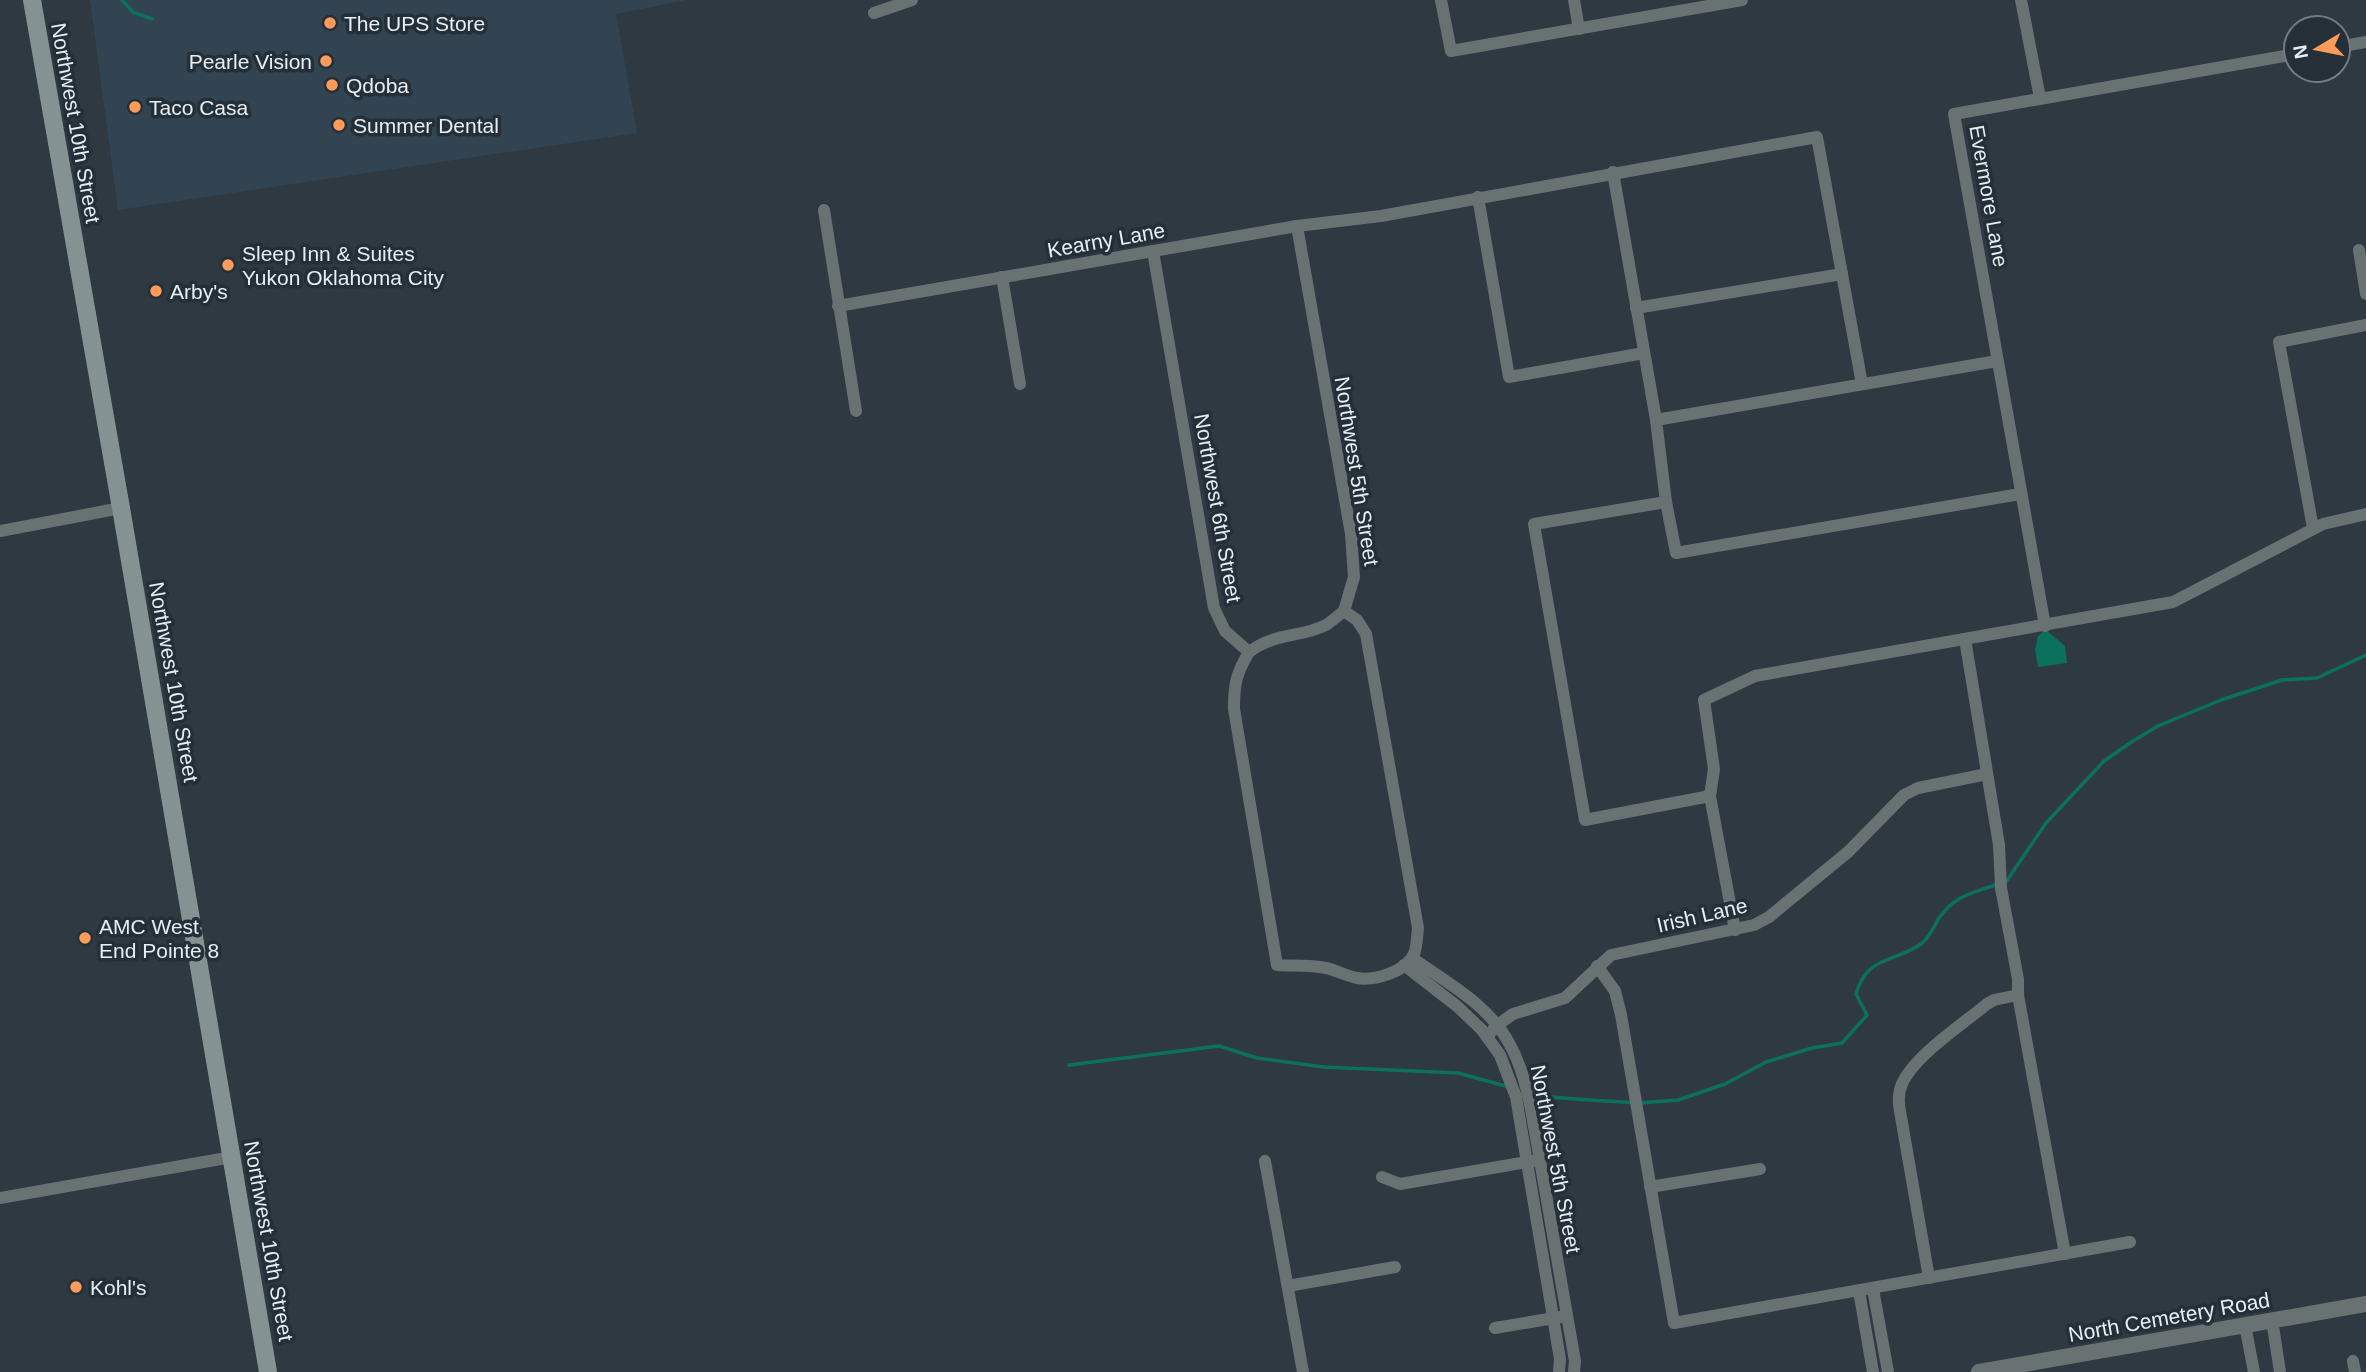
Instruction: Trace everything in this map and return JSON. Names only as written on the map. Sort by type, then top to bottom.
[{"type":"main road","name":"Northwest 10th Street","points":[[32,0],[268,1372]]},
{"type":"street","points":[[874,13],[912,0]]},
{"type":"street","points":[[1441,0],[1451,51],[1711,3],[1742,0]]},
{"type":"street","points":[[1574,0],[1579,29]]},
{"type":"street","points":[[2021,0],[2040,98]]},
{"type":"street","name":"Evermore Lane","points":[[2045,626],[1954,114],[2282,56]]},
{"type":"street","name":"Kearny Lane","points":[[838,306],[1297,226],[1381,216],[1817,137],[1842,274]]},
{"type":"street","points":[[1613,172],[1676,553],[2020,494]]},
{"type":"street","points":[[1478,197],[1509,377],[1644,353]]},
{"type":"street","points":[[824,210],[856,411]]},
{"type":"street","name":"Northwest 5th Street","points":[[1297,226],[1351,534],[1354,577],[1344,611]]},
{"type":"street","points":[[2359,250],[2366,294]]},
{"type":"street","name":"Northwest 6th Street","points":[[1153,251],[1214,608],[1225,631],[1249,652]]},
{"type":"street","points":[[1636,308],[1842,274],[1862,384]]},
{"type":"street","points":[[1002,277],[1020,384]]},
{"type":"street","points":[[2313,528],[2279,342],[2366,325]]},
{"type":"street","points":[[1656,420],[1997,361]]},
{"type":"street","points":[[1666,502],[1534,524],[1585,821],[1710,796]]},
{"type":"street","points":[[0,531],[121,508]]},
{"type":"street","points":[[1735,930],[1710,796],[1714,769],[1704,700],[1755,676],[2173,602],[2313,528],[2366,514]]},
{"type":"street","points":[[1344,611],[1357,620],[1366,634],[1418,928],[1415,951],[1408,962],[1381,976],[1360,978],[1326,968],[1277,965],[1234,709],[1234,686],[1239,669],[1249,652],[1261,643],[1277,637],[1326,625],[1344,611]]},
{"type":"street","points":[[1965,639],[1998,845],[2001,888],[2018,979],[2018,995],[2065,1254]]},
{"type":"street","name":"Irish Lane","points":[[1487,1037],[1496,1026],[1513,1014],[1565,998],[1611,955],[1754,925],[1769,917],[1847,852],[1904,795],[1918,788],[1987,774]]},
{"type":"street","name":"Northwest 5th Street","points":[[1408,962],[1477,1003],[1508,1040],[1521,1070],[1560,1316],[1575,1361],[1574,1372]]},
{"type":"street","name":"Northwest 5th Street","points":[[1408,962],[1458,1007],[1500,1055],[1516,1097],[1534,1161]]},
{"type":"street","points":[[1597,967],[1615,991],[1621,1015],[1674,1323],[2130,1242]]},
{"type":"street","points":[[1929,1278],[1899,1111],[1901,1085],[1914,1064],[1987,1004],[2018,995]]},
{"type":"street","points":[[0,1198],[232,1157]]},
{"type":"street","points":[[1265,1161],[1303,1372]]},
{"type":"street","points":[[1382,1177],[1400,1184],[1534,1161]]},
{"type":"street","points":[[1650,1187],[1760,1169]]},
{"type":"street","points":[[1288,1286],[1395,1268]]},
{"type":"street","points":[[1873,1289],[1888,1372]]},
{"type":"street","points":[[1859,1291],[1873,1372]]},
{"type":"street","name":"North Cemetery Road","points":[[1979,1372],[2366,1304]]},
{"type":"street","points":[[1495,1328],[1560,1316]]},
{"type":"street","name":"Northwest 5th Street","points":[[1559,1372],[1560,1316]]},
{"type":"street","points":[[2272,1320],[2280,1372]]},
{"type":"street","points":[[2245,1325],[2254,1372]]},
{"type":"shaded area","points":[[90,0],[687,0],[616,14],[637,133],[118,210]]},
{"type":"shaded area","points":[[2046,630],[2065,646],[2067,663],[2038,667],[2035,650],[2038,636]]},
{"type":"waterway","points":[[122,0],[133,12],[152,19]]},
{"type":"waterway","points":[[2006,882],[2046,823],[2104,761],[2133,741],[2158,726],[2221,700],[2282,680],[2317,678],[2366,655]]},
{"type":"waterway","points":[[1530,1092],[1551,1097],[1640,1103],[1678,1100],[1725,1084],[1766,1062],[1812,1048],[1842,1043],[1867,1015],[1856,994],[1867,972],[1924,942],[1951,904],[1998,884]]},
{"type":"waterway","points":[[1069,1065],[1219,1046],[1257,1058],[1324,1067],[1458,1073],[1509,1087]]},
{"type":"place","name":"The UPS Store","points":[[330,23]]},
{"type":"place","name":"Pearle Vision","points":[[326,61]]},
{"type":"place","name":"Qdoba","points":[[332,85]]},
{"type":"place","name":"Taco Casa","points":[[135,107]]},
{"type":"place","name":"Summer Dental","points":[[339,125]]},
{"type":"place","name":"Sleep Inn & Suites Yukon Oklahoma City","points":[[228,265]]},
{"type":"place","name":"Arby's","points":[[156,291]]},
{"type":"place","name":"AMC West End Pointe 8","points":[[85,938]]},
{"type":"place","name":"Kohl's","points":[[76,1287]]}]
